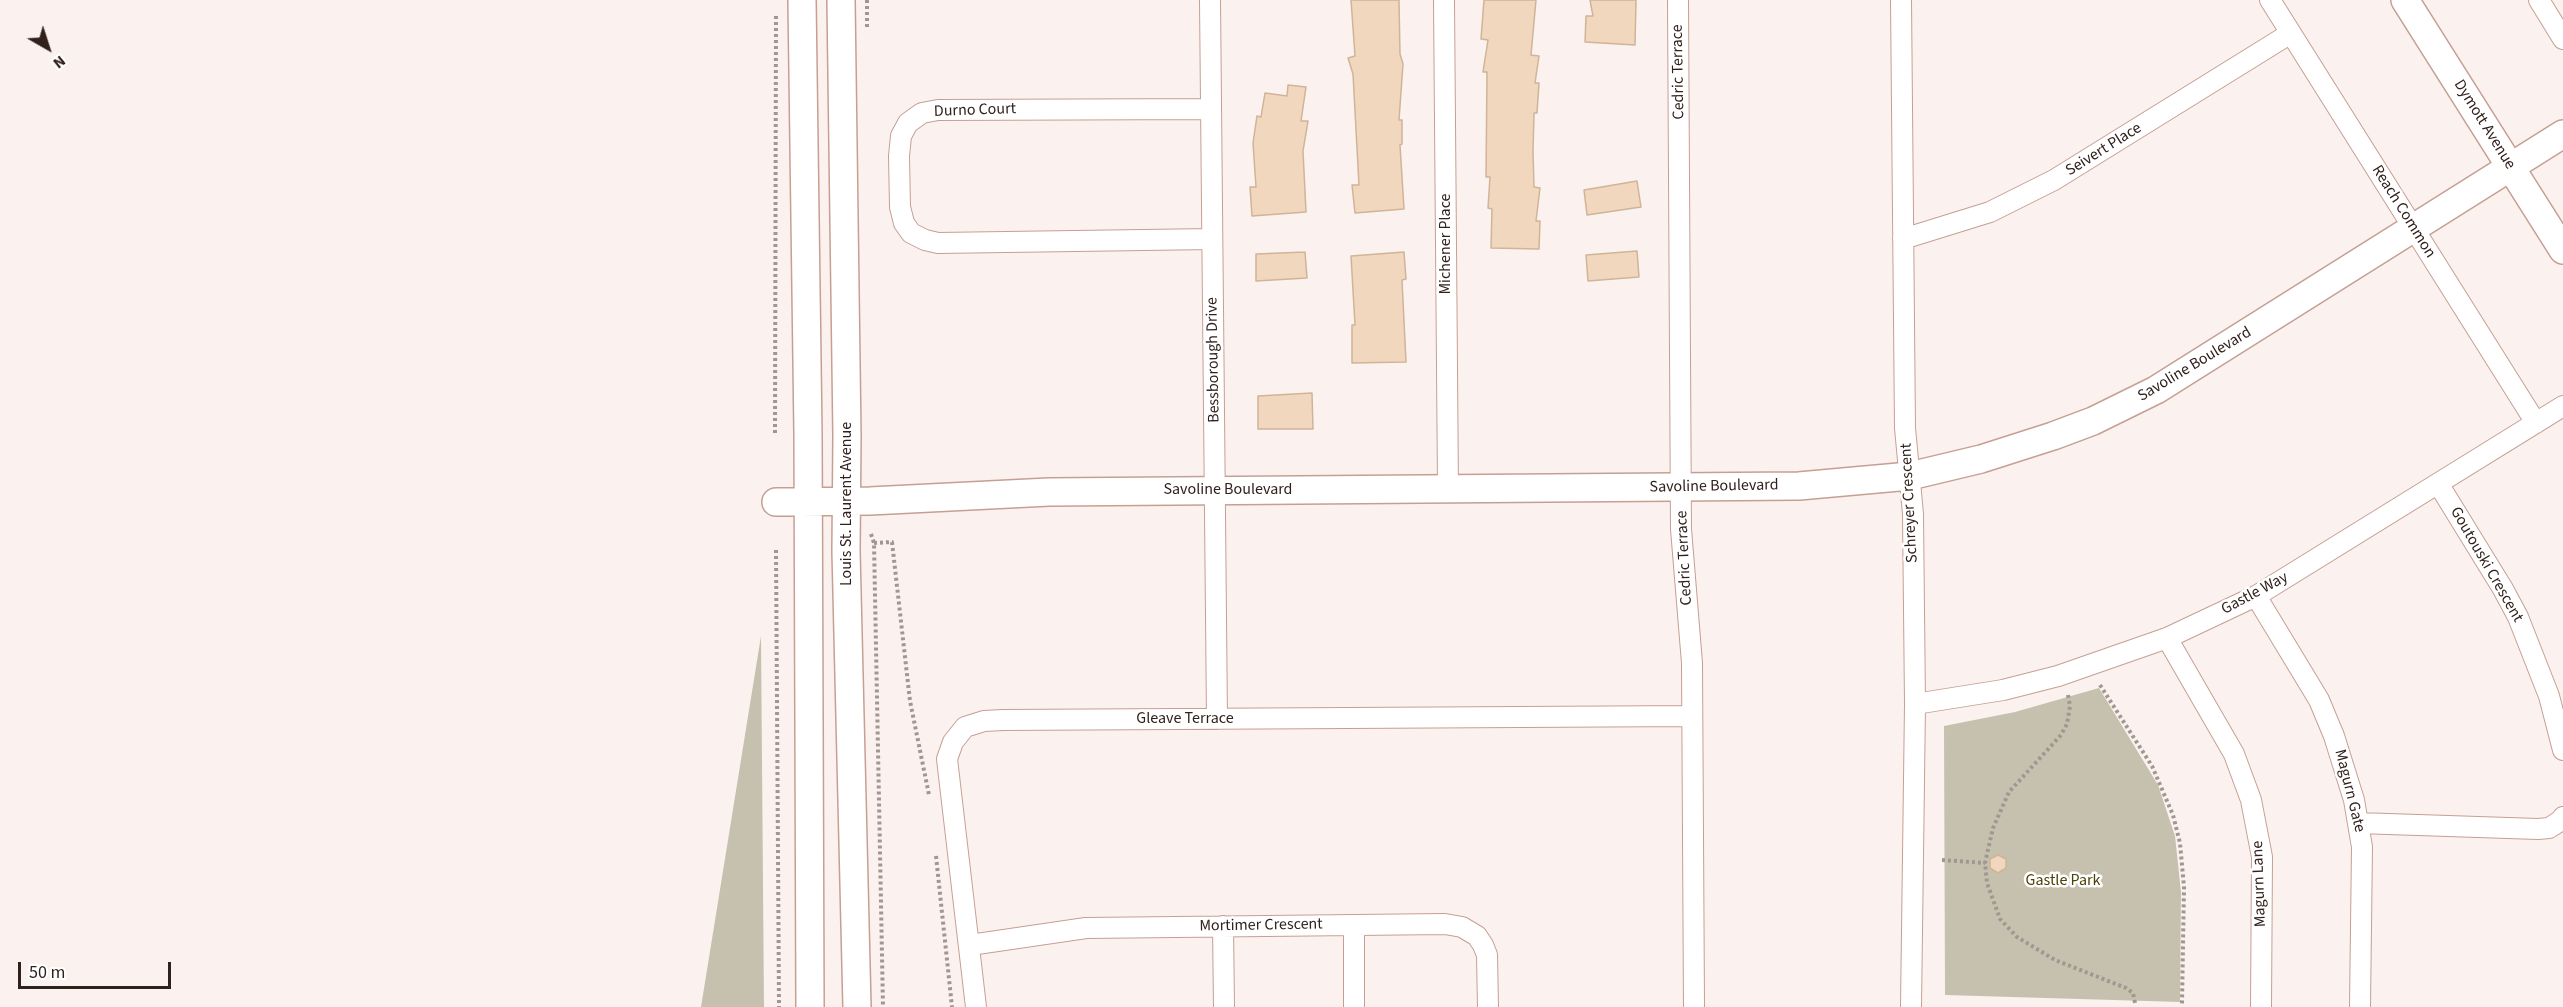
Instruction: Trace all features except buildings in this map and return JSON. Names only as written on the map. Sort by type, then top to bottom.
[{"type":"street","points":[[802,0],[808,501],[810,1007]]},
{"type":"street","name":"Louis St. Laurent Avenue","points":[[841,0],[846,501],[857,1007]]},
{"type":"street","name":"Bessborough Drive","points":[[1210,0],[1217,719]]},
{"type":"street","name":"Michener Place","points":[[1444,0],[1448,489]]},
{"type":"street","name":"Cedric Terrace","points":[[1678,0],[1681,529],[1692,663],[1694,1007]]},
{"type":"street","name":"Schreyer Crescent","points":[[1901,0],[1905,428],[1913,514],[1915,704],[1911,1007]]},
{"type":"street","name":"Reach Common","points":[[2270,0],[2536,423]]},
{"type":"street","name":"Dymott Avenue","points":[[2405,0],[2563,250]]},
{"type":"street","points":[[2538,0],[2563,39]]},
{"type":"street","name":"Seivert Place","points":[[1903,239],[1990,212],[2038,189],[2092,158],[2291,33]]},
{"type":"street","name":"Durno Court","points":[[1211,109],[938,110],[922,113],[908,123],[901,136],[899,156],[902,215],[911,232],[925,240],[938,243],[1212,239]]},
{"type":"street","name":"Savoline Boulevard","points":[[776,502],[1049,492],[1798,486],[1910,476],[1981,459],[2053,436],[2126,405],[2203,362],[2563,134]]},
{"type":"street","name":"Gastle Way","points":[[1915,704],[2003,690],[2058,676],[2167,638],[2256,596],[2439,485],[2563,406]]},
{"type":"street","name":"Goutouski Crescent","points":[[2439,485],[2518,617],[2549,696],[2563,750]]},
{"type":"street","name":"Magurn Gate","points":[[2256,596],[2319,700],[2344,765],[2362,847],[2360,1007]]},
{"type":"street","name":"Magurn Lane","points":[[2167,638],[2234,754],[2251,800],[2262,857],[2261,1007]]},
{"type":"street","name":"Gleave Terrace","points":[[976,1007],[947,759],[953,742],[965,727],[984,721],[1692,716]]},
{"type":"street","points":[[2358,823],[2538,829],[2549,828],[2563,817]]},
{"type":"street","name":"Mortimer Crescent","points":[[970,945],[1086,928],[1445,924],[1462,927],[1477,936],[1487,954],[1488,1007]]},
{"type":"street","points":[[1354,925],[1354,1007]]},
{"type":"street","points":[[1223,926],[1224,1007]]},
{"type":"path","points":[[775,434],[776,12]]},
{"type":"path","points":[[871,534],[874,543],[883,1007]]},
{"type":"path","points":[[874,543],[892,542],[910,701],[930,799]]},
{"type":"path","points":[[776,550],[779,1007]]},
{"type":"path","points":[[2100,685],[2152,766],[2173,816],[2180,843],[2184,887],[2182,1004]]},
{"type":"path","points":[[2068,695],[2070,706],[2067,724],[2054,744],[2010,792],[1993,828],[1985,863],[1987,883],[1995,909],[2008,930],[2055,960],[2126,988],[2133,993],[2135,1004]]},
{"type":"path","points":[[935,845],[952,1007]]},
{"type":"path","points":[[1942,860],[1985,863]]},
{"type":"green space","points":[[761,636],[764,1007],[701,1007]]},
{"type":"green space","name":"Gastle Park","points":[[2099,688],[2158,785],[2175,836],[2181,892],[2180,1002],[1945,995],[1944,726],[2015,712]]}]
